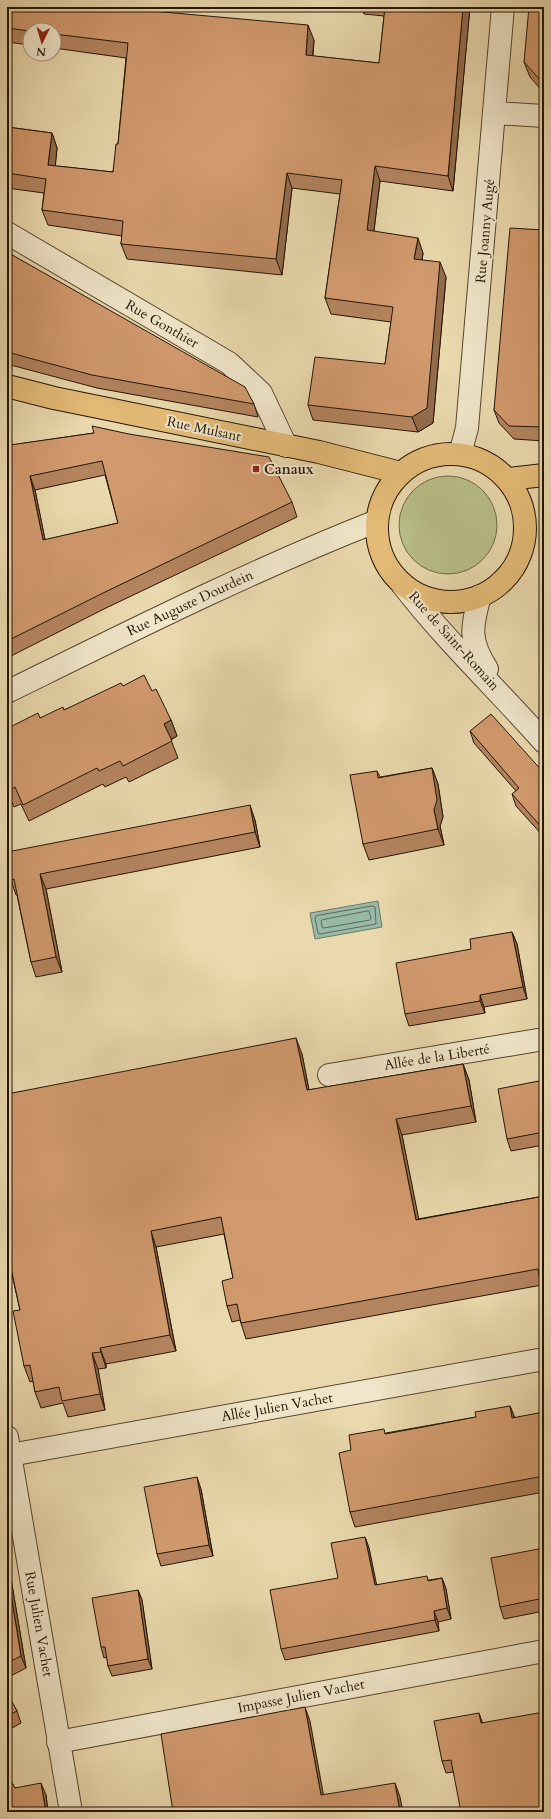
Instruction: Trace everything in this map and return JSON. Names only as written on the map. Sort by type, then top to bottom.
[{"type":"main road","name":"Rue Mulsant","points":[[7,386],[54,398],[319,452],[400,473]]},
{"type":"main road","points":[[447,454],[460,454],[471,456],[491,464],[508,479],[518,494],[524,513],[526,531],[522,551],[510,575],[491,591],[469,601],[446,603],[422,597],[402,584],[388,569],[381,553],[376,527],[382,496],[400,473],[422,460],[447,454]]},
{"type":"main road","points":[[508,479],[544,475]]},
{"type":"street","name":"Rue Joanny Augé","points":[[460,454],[468,428],[503,7]]},
{"type":"street","points":[[495,113],[544,116]]},
{"type":"street","name":"Rue Gonthier","points":[[7,233],[229,363],[261,393],[286,446]]},
{"type":"street","name":"Rue Auguste Dourdein","points":[[7,692],[173,611],[313,546],[377,521]]},
{"type":"street","name":"Rue de Saint-Romain","points":[[402,584],[429,619],[506,698],[544,742]]},
{"type":"street","name":"Rue de Saint-Romain","points":[[480,596],[473,620],[474,644],[477,654],[506,698]]},
{"type":"street","name":"Allée de la Liberté","points":[[329,1075],[544,1039]]},
{"type":"street","name":"Allée Julien Vachet","points":[[9,1446],[544,1359]]},
{"type":"street","name":"Rue Julien Vachet","points":[[9,1446],[71,1812]]},
{"type":"street","name":"Impasse Julien Vachet","points":[[58,1742],[544,1651]]},
{"type":"green space","points":[[448,476],[467,480],[483,490],[493,506],[497,525],[493,544],[483,560],[467,570],[448,574],[429,570],[413,560],[403,544],[399,525],[403,506],[413,490],[429,480]]},
{"type":"water","points":[[378,901],[382,927],[315,939],[310,913]]},
{"type":"building","points":[[7,7],[107,7],[308,25],[306,55],[379,63],[385,7],[463,7],[448,176],[375,166],[367,230],[418,238],[414,259],[440,262],[427,408],[412,417],[308,405],[315,357],[385,364],[393,307],[325,298],[342,180],[287,173],[276,259],[121,244],[123,221],[42,210],[46,179],[7,173],[7,127],[52,133],[48,165],[113,172],[116,144],[118,144],[128,43],[62,35],[62,22],[22,22],[22,30],[7,28]]},
{"type":"building","points":[[529,7],[544,7],[544,82],[542,82],[524,62]]},
{"type":"building","points":[[510,228],[544,230],[544,427],[509,426],[494,410]]},
{"type":"building","points":[[7,252],[245,387],[254,404],[92,375],[7,352]]},
{"type":"building","points":[[92,426],[129,434],[269,457],[292,502],[7,641],[7,432],[10,445],[94,433]],"holes":[[[102,461],[118,523],[43,540],[30,476]]]},
{"type":"building","points":[[144,675],[152,691],[156,689],[171,720],[164,724],[172,741],[123,766],[120,761],[99,771],[97,768],[23,805],[15,787],[8,791],[7,732],[11,730],[10,727],[38,713],[40,718],[63,707],[64,710],[121,683],[123,686]]},
{"type":"building","points":[[491,714],[544,773],[544,830],[512,794],[519,788],[470,731]]},
{"type":"building","points":[[432,768],[437,800],[434,810],[438,829],[363,844],[350,775],[377,771],[378,778]]},
{"type":"building","points":[[250,805],[255,832],[40,874],[56,957],[31,962],[14,879],[11,880],[7,852]]},
{"type":"building","points":[[512,932],[523,987],[480,995],[480,1001],[405,1014],[396,963],[471,949],[470,939]]},
{"type":"building","points":[[296,1038],[307,1090],[463,1064],[471,1106],[396,1119],[416,1220],[544,1196],[544,1275],[539,1276],[538,1269],[241,1323],[237,1304],[227,1306],[222,1281],[233,1278],[221,1217],[151,1231],[170,1335],[100,1348],[101,1352],[92,1353],[100,1394],[62,1401],[59,1387],[35,1392],[30,1365],[24,1366],[13,1311],[20,1310],[9,1259],[7,1259],[7,1094]]},
{"type":"building","points":[[544,1080],[544,1132],[507,1139],[498,1089]]},
{"type":"building","points":[[510,1406],[512,1418],[544,1412],[544,1476],[350,1512],[339,1453],[351,1450],[349,1435],[384,1429],[385,1434],[476,1417],[475,1412]]},
{"type":"building","points":[[197,1477],[209,1545],[157,1554],[144,1487]]},
{"type":"building","points":[[365,1537],[375,1585],[427,1576],[428,1581],[442,1578],[447,1608],[434,1611],[435,1620],[281,1649],[270,1590],[338,1578],[331,1543]]},
{"type":"building","points":[[544,1548],[544,1598],[500,1607],[491,1558]]},
{"type":"building","points":[[7,1570],[21,1656],[7,1663]]},
{"type":"building","points":[[138,1590],[148,1659],[108,1666],[105,1647],[101,1647],[92,1598]]},
{"type":"building","points":[[7,1693],[17,1711],[7,1716]]},
{"type":"building","points":[[305,1707],[321,1795],[395,1783],[400,1812],[173,1812],[161,1734]]},
{"type":"building","points":[[544,1712],[544,1812],[461,1812],[451,1760],[442,1761],[434,1721],[479,1713],[481,1723]]},
{"type":"building","points":[[7,1774],[15,1788],[41,1783],[46,1812],[11,1812],[9,1798],[7,1799]]},
{"type":"place","name":"Canaux","points":[[256,469]]}]
